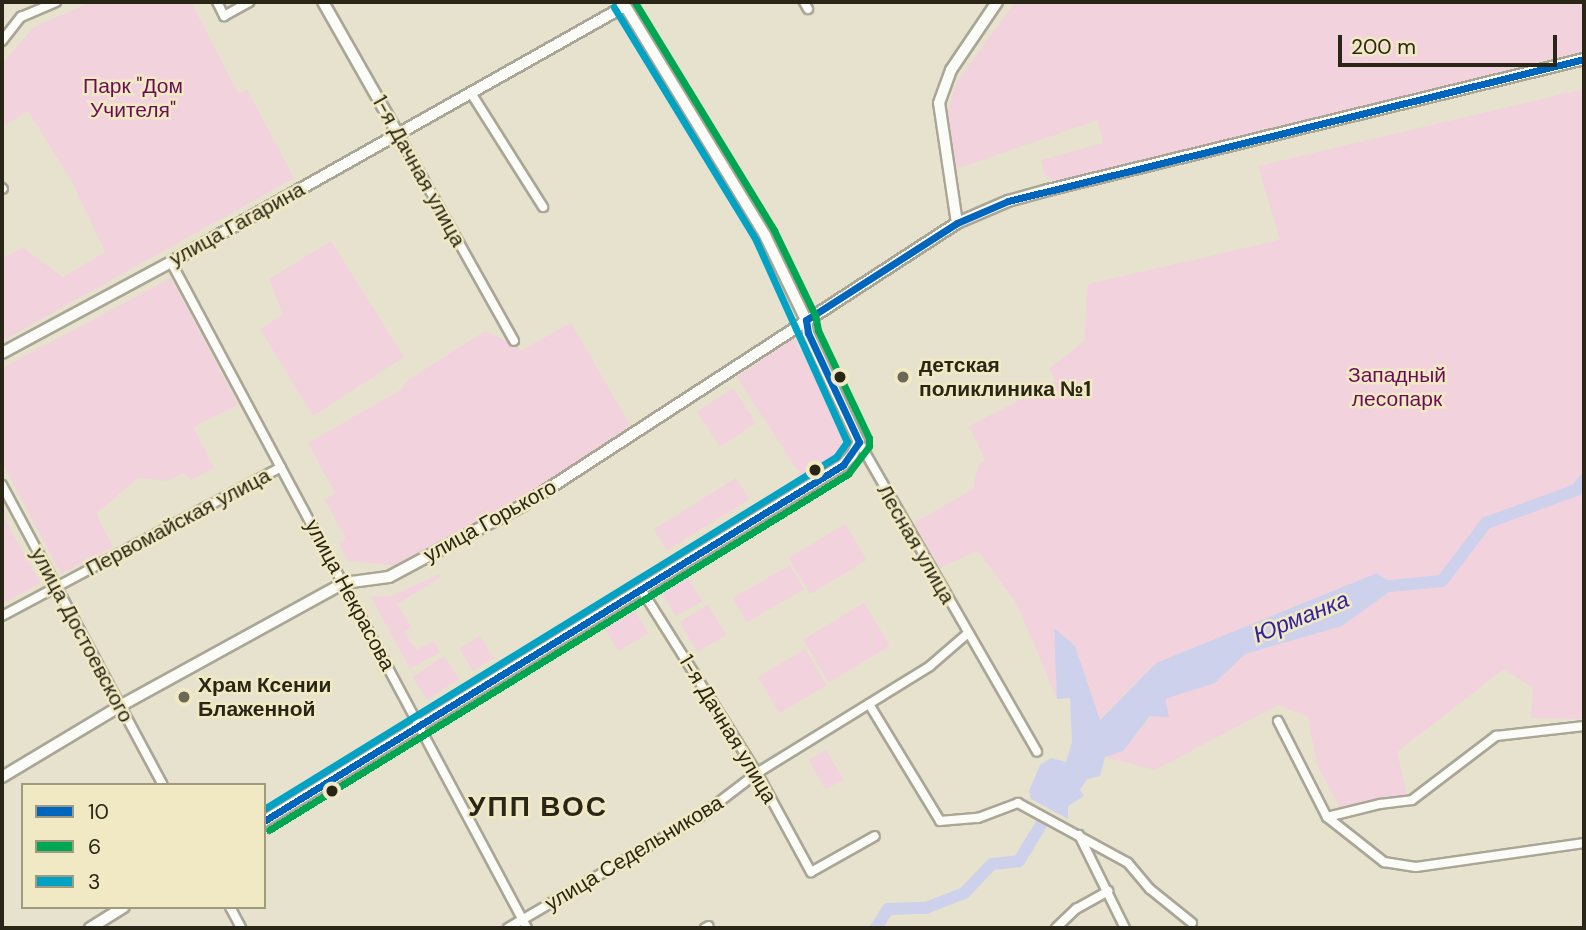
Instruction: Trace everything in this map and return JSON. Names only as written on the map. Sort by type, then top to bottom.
[{"type":"street","points":[[2,41],[21,17],[56,2]]},
{"type":"street","points":[[217,2],[224,16],[249,2]]},
{"type":"street","name":"1-я Дачная улица","points":[[323,2],[514,341]]},
{"type":"street","points":[[957,223],[939,103],[951,70],[997,2]]},
{"type":"street","name":"улица Гагарина","points":[[2,353],[171,262],[627,3]]},
{"type":"street","name":"Лесная улица","points":[[627,3],[765,235],[806,320],[808,333],[859,442],[1037,752]]},
{"type":"street","name":"улица Горького","points":[[2,777],[120,706],[344,583],[389,577],[525,504],[957,223],[1008,201],[1048,190],[1584,59]]},
{"type":"street","points":[[471,93],[542,207]]},
{"type":"street","name":"улица Некрасова","points":[[171,262],[525,924]]},
{"type":"street","points":[[266,820],[843,464],[859,442]]},
{"type":"street","name":"Первомайская улица","points":[[2,616],[281,467]]},
{"type":"street","name":"улица Достоевского","points":[[2,485],[162,783]]},
{"type":"street","name":"1-я Дачная улица","points":[[641,589],[757,773],[811,872],[875,836]]},
{"type":"street","name":"улица Седельникова","points":[[508,928],[525,924],[702,815],[757,773],[930,666],[967,634]]},
{"type":"street","points":[[869,704],[940,821],[978,818],[1018,803],[1128,863],[1150,889],[1192,923]]},
{"type":"street","points":[[1278,721],[1326,817],[1384,862],[1414,867],[1584,842]]},
{"type":"street","points":[[1326,817],[1380,804],[1412,800],[1496,736],[1584,726]]},
{"type":"street","points":[[1079,835],[1125,928]]},
{"type":"street","points":[[1056,928],[1076,909],[1108,891]]},
{"type":"street","points":[[90,928],[121,909]]},
{"type":"street","points":[[231,909],[241,928]]},
{"type":"green space","name":"Парк \"Дом Учителя\"","points":[[91,2],[191,2],[238,93],[247,90],[294,178],[2,341],[2,259],[22,247],[63,277],[105,252],[72,182],[28,111],[2,127],[2,64],[34,27]]},
{"type":"green space","points":[[1015,2],[1584,2],[1584,51],[1055,182],[1044,173],[1041,160],[1103,143],[1098,120],[953,170],[948,111],[956,83]]},
{"type":"green space","name":"Западный лесопарк","points":[[1584,89],[1584,719],[1531,718],[1533,688],[1504,669],[1397,752],[1407,795],[1342,811],[1317,765],[1308,717],[1278,705],[1155,770],[1105,757],[1123,751],[1165,699],[1215,683],[1245,654],[1342,626],[1396,587],[1377,573],[1156,663],[1099,720],[1075,646],[1054,629],[1057,699],[1017,604],[978,551],[940,568],[914,523],[973,489],[978,465],[985,460],[969,426],[1056,381],[1049,369],[1084,341],[1088,284],[1280,240],[1258,166]]},
{"type":"green space","points":[[331,241],[404,357],[313,416],[260,329],[283,314],[269,279]]},
{"type":"green space","points":[[171,278],[238,405],[193,427],[214,468],[191,480],[184,473],[168,481],[138,478],[96,514],[113,547],[61,574],[2,462],[2,368]]},
{"type":"green space","points":[[571,323],[630,425],[548,485],[401,566],[348,561],[339,543],[346,539],[325,500],[335,493],[308,443],[399,391],[408,380],[485,331],[516,345],[520,351]]},
{"type":"green space","points":[[794,338],[846,431],[847,445],[841,459],[804,481],[737,377]]},
{"type":"green space","points":[[733,388],[756,423],[720,447],[697,411]]},
{"type":"green space","points":[[736,478],[749,499],[667,551],[654,529]]},
{"type":"green space","points":[[2,514],[40,583],[2,604]]},
{"type":"green space","points":[[845,524],[867,560],[810,594],[788,558]]},
{"type":"green space","points":[[790,565],[804,589],[747,622],[733,598]]},
{"type":"green space","points":[[440,574],[441,577],[397,604],[411,627],[404,632],[416,650],[434,641],[440,652],[410,669],[371,597],[391,596]]},
{"type":"green space","points":[[688,578],[702,601],[676,617],[662,593]]},
{"type":"green space","points":[[864,603],[890,646],[829,682],[803,640]]},
{"type":"green space","points":[[708,605],[726,635],[698,652],[680,622]]},
{"type":"green space","points":[[635,611],[648,633],[618,651],[605,629]]},
{"type":"green space","points":[[480,636],[493,658],[473,671],[459,648]]},
{"type":"green space","points":[[805,649],[827,685],[779,713],[758,677]]},
{"type":"green space","points":[[444,656],[459,678],[428,700],[412,677]]},
{"type":"green space","points":[[826,750],[843,779],[826,789],[809,760]]},
{"type":"water","points":[[1377,573],[1396,587],[1342,626],[1245,654],[1215,683],[1165,699],[1169,717],[1150,716],[1123,751],[1105,757],[1100,776],[1087,779],[1080,790],[1084,796],[1068,806],[1068,819],[1031,799],[1029,791],[1040,765],[1051,758],[1066,762],[1072,742],[1070,698],[1057,699],[1054,628],[1075,646],[1100,720],[1156,663]]},
{"type":"waterway","name":"Юрманка","points":[[1380,587],[1442,581],[1486,523],[1576,490],[1584,480]]},
{"type":"waterway","name":"Юрманка","points":[[876,928],[888,909],[926,908],[964,893],[992,864],[1019,861],[1042,823]]},
{"type":"transit line","name":"6","points":[[269,830],[848,474],[869,446],[869,438],[818,330],[815,315],[774,230],[635,2]]},
{"type":"transit line","name":"3","points":[[266,808],[836,457],[847,442],[756,240],[614,7]]},
{"type":"transit line","name":"10","points":[[806,320],[957,223],[1008,201],[1584,59]]},
{"type":"transit line","name":"10","points":[[806,320],[808,333],[859,442]]},
{"type":"transit line","name":"10","points":[[266,820],[843,465],[859,442]]},
{"type":"place","name":"детская поликлиника №1","points":[[903,377]]},
{"type":"place","name":"Храм Ксении Блаженной","points":[[184,697]]},
{"type":"district","name":"УПП ВОС","points":[[538,807]]}]
